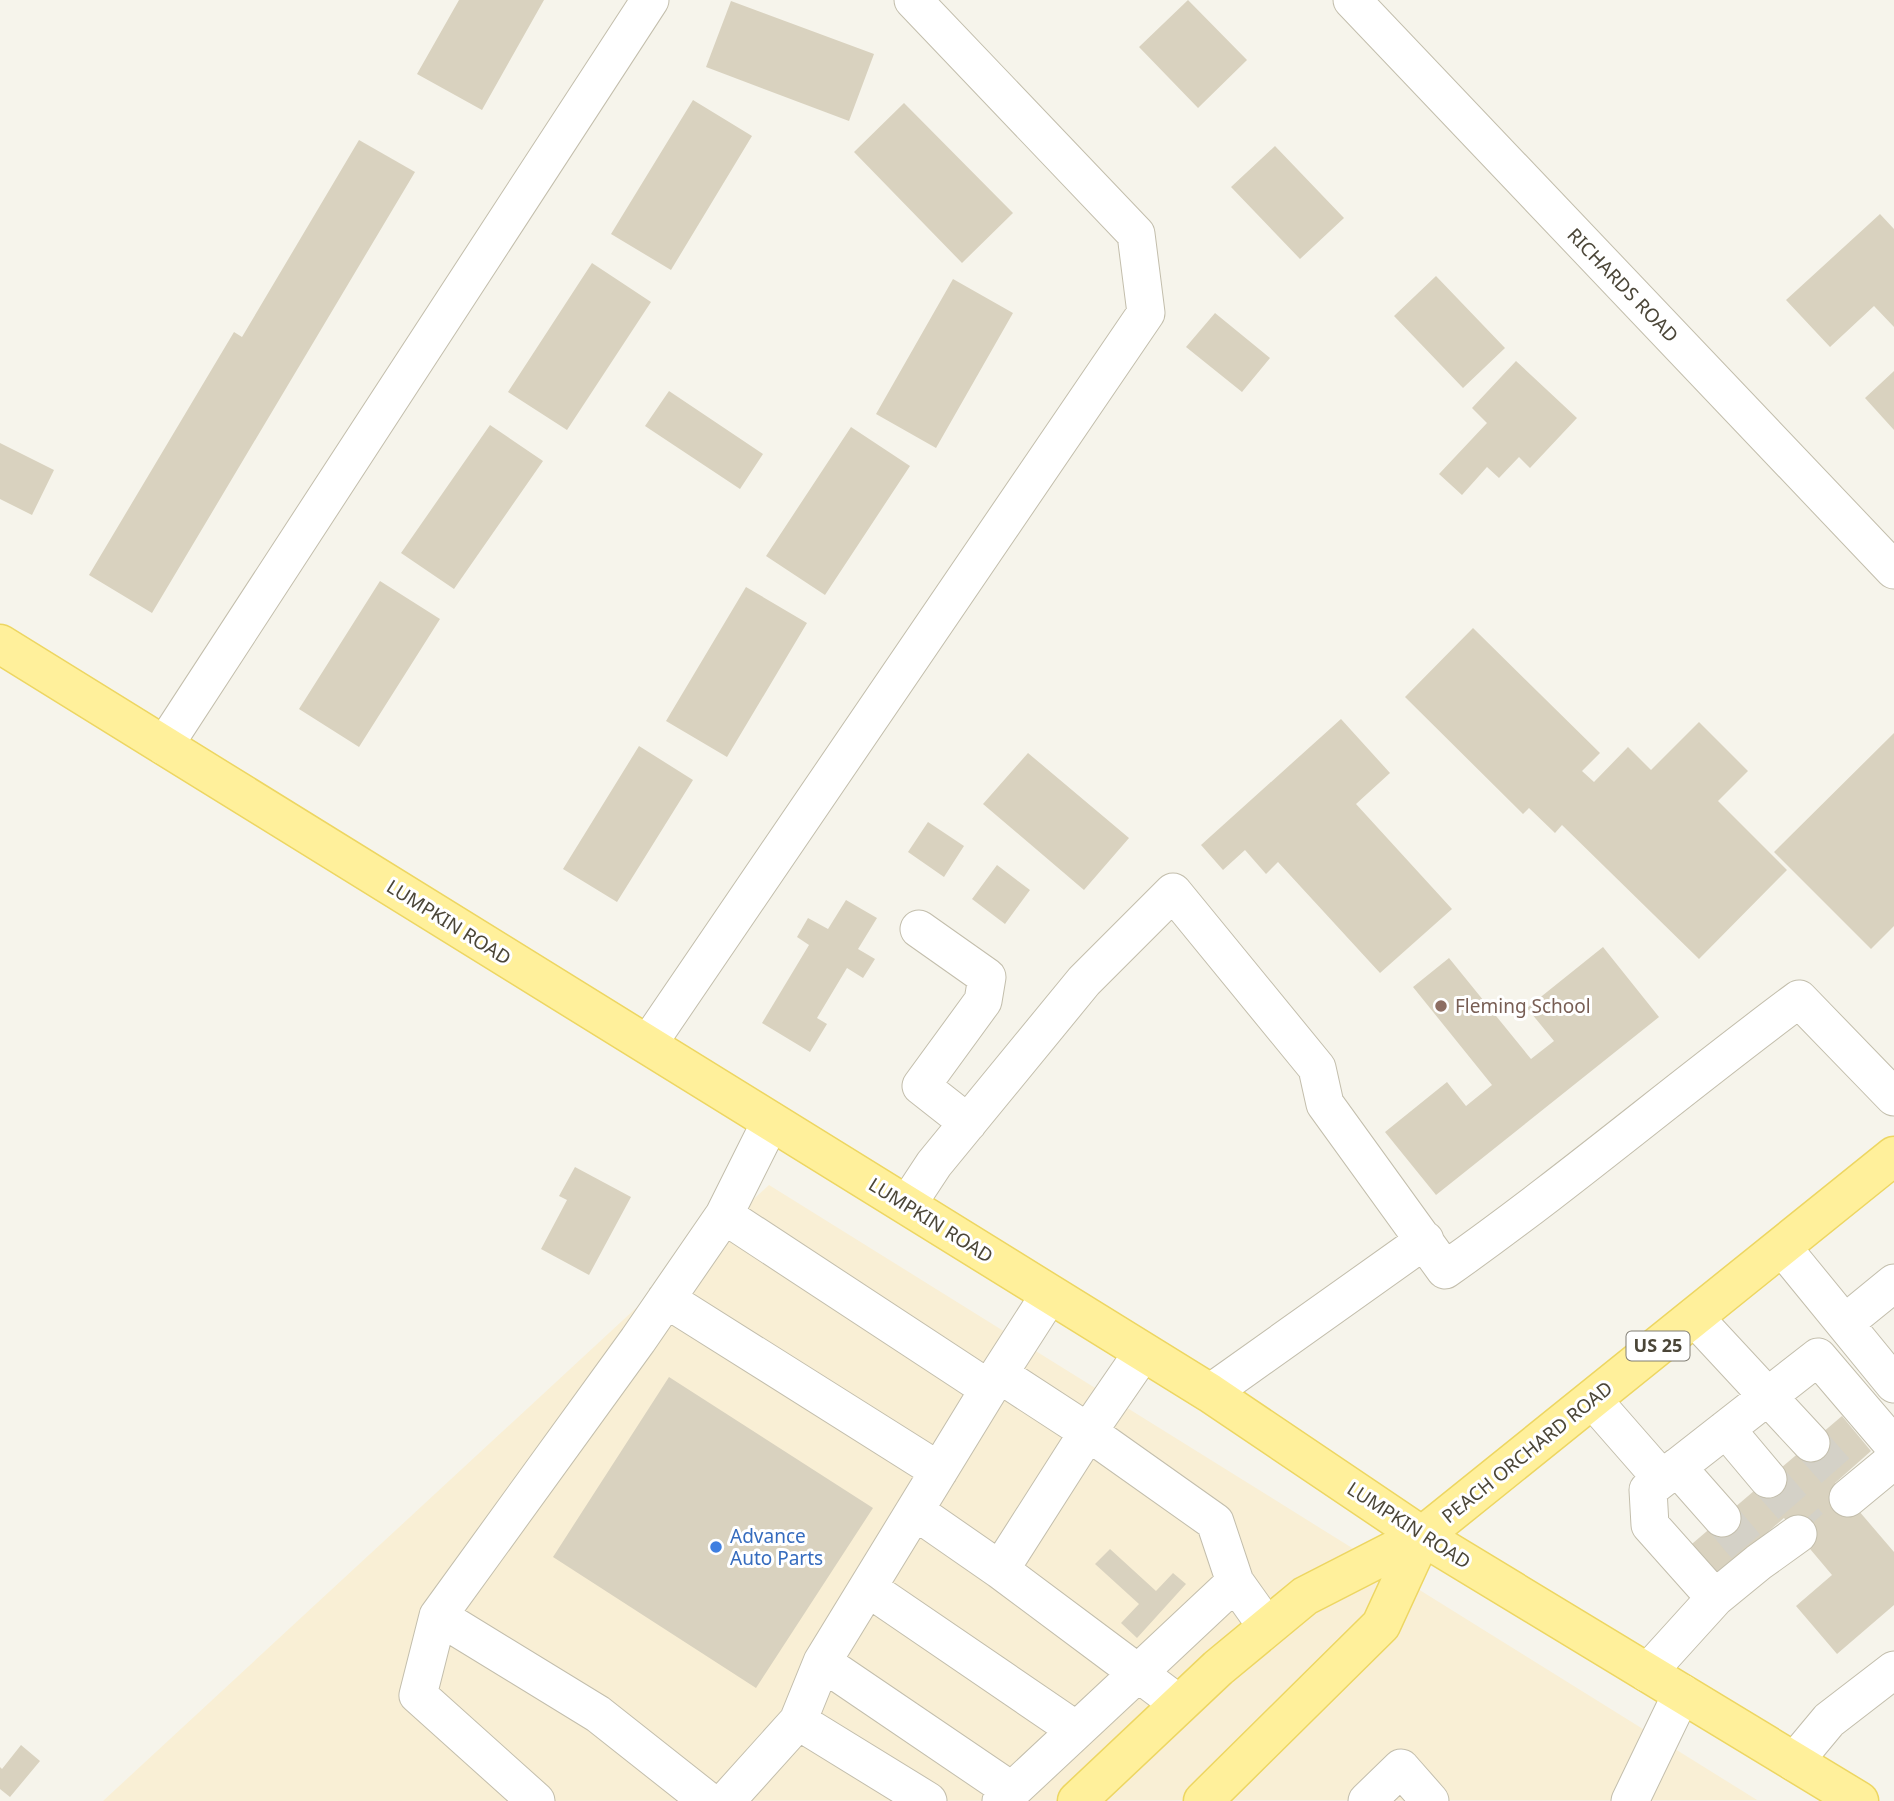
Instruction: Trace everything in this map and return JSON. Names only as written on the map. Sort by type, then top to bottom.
[{"type":"main road","name":"LUMPKIN ROAD","points":[[2,649],[648,1044],[1210,1393],[1422,1536],[1858,1801]]},
{"type":"main road","name":"PEACH ORCHARD ROAD","points":[[1077,1801],[1217,1668],[1305,1596],[1422,1536],[1894,1156]]},
{"type":"main road","name":"PEACH ORCHARD ROAD","points":[[1203,1801],[1381,1625],[1422,1536]]},
{"type":"street","points":[[164,746],[650,0]]},
{"type":"street","points":[[648,1044],[1146,313],[1136,234],[913,0]]},
{"type":"street","name":"RICHARDS ROAD","points":[[1353,0],[1894,570]]},
{"type":"street","points":[[907,1205],[934,1164],[1084,981],[1173,892],[1317,1068],[1325,1104],[1445,1270],[1601,1155],[1646,1115],[1799,999],[1894,1097]]},
{"type":"street","points":[[919,929],[987,977],[983,1001],[921,1086],[968,1123]]},
{"type":"street","points":[[537,1801],[418,1695],[438,1615],[724,1215],[771,1121]]},
{"type":"street","points":[[724,1215],[994,1381],[1088,1432],[1215,1522],[1235,1582],[1267,1627]]},
{"type":"street","points":[[1210,1393],[1425,1240]]},
{"type":"street","points":[[1782,1247],[1894,1384]]},
{"type":"street","points":[[1845,1323],[1894,1283]]},
{"type":"street","points":[[726,1801],[798,1721],[822,1662],[1050,1294]]},
{"type":"street","points":[[666,1299],[939,1471]]},
{"type":"street","points":[[1694,1317],[1811,1443]]},
{"type":"street","points":[[1000,1570],[1088,1432],[1143,1352]]},
{"type":"street","points":[[1715,1598],[1650,1525],[1648,1490],[1818,1357],[1894,1446]]},
{"type":"street","points":[[1592,1399],[1722,1518]]},
{"type":"street","points":[[1726,1429],[1768,1479]]},
{"type":"street","points":[[1848,1489],[1894,1460]]},
{"type":"street","points":[[915,1511],[1000,1570],[1179,1704]]},
{"type":"street","points":[[1647,1673],[1753,1555],[1798,1534]]},
{"type":"street","points":[[822,1662],[1006,1796],[1235,1582]]},
{"type":"street","points":[[868,1588],[1076,1730]]},
{"type":"street","points":[[438,1615],[598,1714],[708,1801]]},
{"type":"street","points":[[1794,1762],[1829,1720],[1894,1670]]},
{"type":"street","points":[[1630,1801],[1682,1693]]},
{"type":"street","points":[[798,1721],[928,1801]]},
{"type":"street","points":[[1367,1801],[1401,1768],[1430,1801]]},
{"type":"shaded area","points":[[769,1185],[1757,1800],[103,1801]]},
{"type":"building","points":[[459,0],[544,0],[482,110],[417,74]]},
{"type":"building","points":[[1188,0],[1247,60],[1198,108],[1139,47]]},
{"type":"building","points":[[731,1],[874,54],[849,121],[706,67]]},
{"type":"building","points":[[693,100],[752,136],[671,270],[611,234]]},
{"type":"building","points":[[904,103],[1013,213],[962,263],[854,152]]},
{"type":"building","points":[[359,140],[415,172],[152,613],[89,575],[234,332],[242,337]]},
{"type":"building","points":[[1275,146],[1344,218],[1300,259],[1231,187]]},
{"type":"building","points":[[1880,214],[1894,229],[1894,327],[1874,306],[1830,347],[1786,300]]},
{"type":"building","points":[[592,263],[651,302],[567,430],[508,392]]},
{"type":"building","points":[[1436,276],[1505,348],[1463,388],[1394,316]]},
{"type":"building","points":[[953,279],[1013,313],[936,448],[876,414]]},
{"type":"building","points":[[1215,313],[1270,358],[1242,392],[1186,347]]},
{"type":"building","points":[[1516,361],[1577,418],[1530,468],[1519,457],[1499,478],[1487,467],[1462,495],[1439,474],[1487,423],[1472,408]]},
{"type":"building","points":[[1894,371],[1894,430],[1865,398]]},
{"type":"building","points":[[669,391],[763,454],[740,489],[645,426]]},
{"type":"building","points":[[490,425],[543,461],[454,589],[401,553]]},
{"type":"building","points":[[851,427],[910,466],[825,595],[766,556]]},
{"type":"building","points":[[0,443],[54,470],[32,515],[0,499]]},
{"type":"building","points":[[380,581],[440,619],[359,747],[299,709]]},
{"type":"building","points":[[746,587],[807,623],[727,757],[666,721]]},
{"type":"building","points":[[1473,628],[1600,753],[1582,771],[1594,782],[1628,747],[1651,770],[1699,722],[1748,771],[1718,801],[1787,870],[1699,959],[1562,825],[1555,833],[1529,808],[1523,814],[1405,697]]},
{"type":"building","points":[[1341,719],[1390,773],[1356,804],[1452,909],[1380,973],[1278,862],[1266,874],[1245,850],[1223,870],[1201,845]]},
{"type":"building","points":[[1894,733],[1894,926],[1871,949],[1774,852]]},
{"type":"building","points":[[639,746],[693,780],[617,902],[563,869]]},
{"type":"building","points":[[1028,753],[1129,838],[1084,890],[983,804]]},
{"type":"building","points":[[928,822],[964,846],[944,877],[908,852]]},
{"type":"building","points":[[997,865],[1030,890],[1005,924],[972,899]]},
{"type":"building","points":[[846,900],[877,918],[858,949],[875,959],[863,978],[847,968],[817,1018],[827,1024],[810,1052],[762,1023],[809,945],[797,937],[808,918],[828,929]]},
{"type":"building","points":[[1603,947],[1659,1017],[1436,1195],[1385,1132],[1447,1082],[1466,1106],[1492,1085],[1413,987],[1449,958],[1531,1059],[1554,1041],[1527,1008]]},
{"type":"building","points":[[575,1167],[631,1197],[589,1275],[541,1249],[567,1200],[559,1196]]},
{"type":"building","points":[[669,1377],[873,1508],[756,1688],[553,1557]]},
{"type":"building","points":[[1842,1416],[1871,1451],[1835,1483],[1894,1552],[1894,1605],[1837,1654],[1796,1606],[1832,1575],[1784,1518],[1712,1580],[1686,1549]]},
{"type":"building","points":[[1110,1549],[1156,1591],[1173,1573],[1186,1584],[1137,1638],[1121,1623],[1139,1604],[1095,1564]]},
{"type":"building","points":[[21,1745],[40,1761],[10,1797],[0,1789],[0,1767],[2,1769]]},
{"type":"tunnel","points":[[1811,1443],[1841,1477]]},
{"type":"tunnel","points":[[1768,1479],[1809,1526]]},
{"type":"tunnel","points":[[1722,1518],[1748,1549]]},
{"type":"place","name":"Fleming School","points":[[1441,1006]]},
{"type":"place","name":"Advance Auto Parts","points":[[716,1547]]}]
